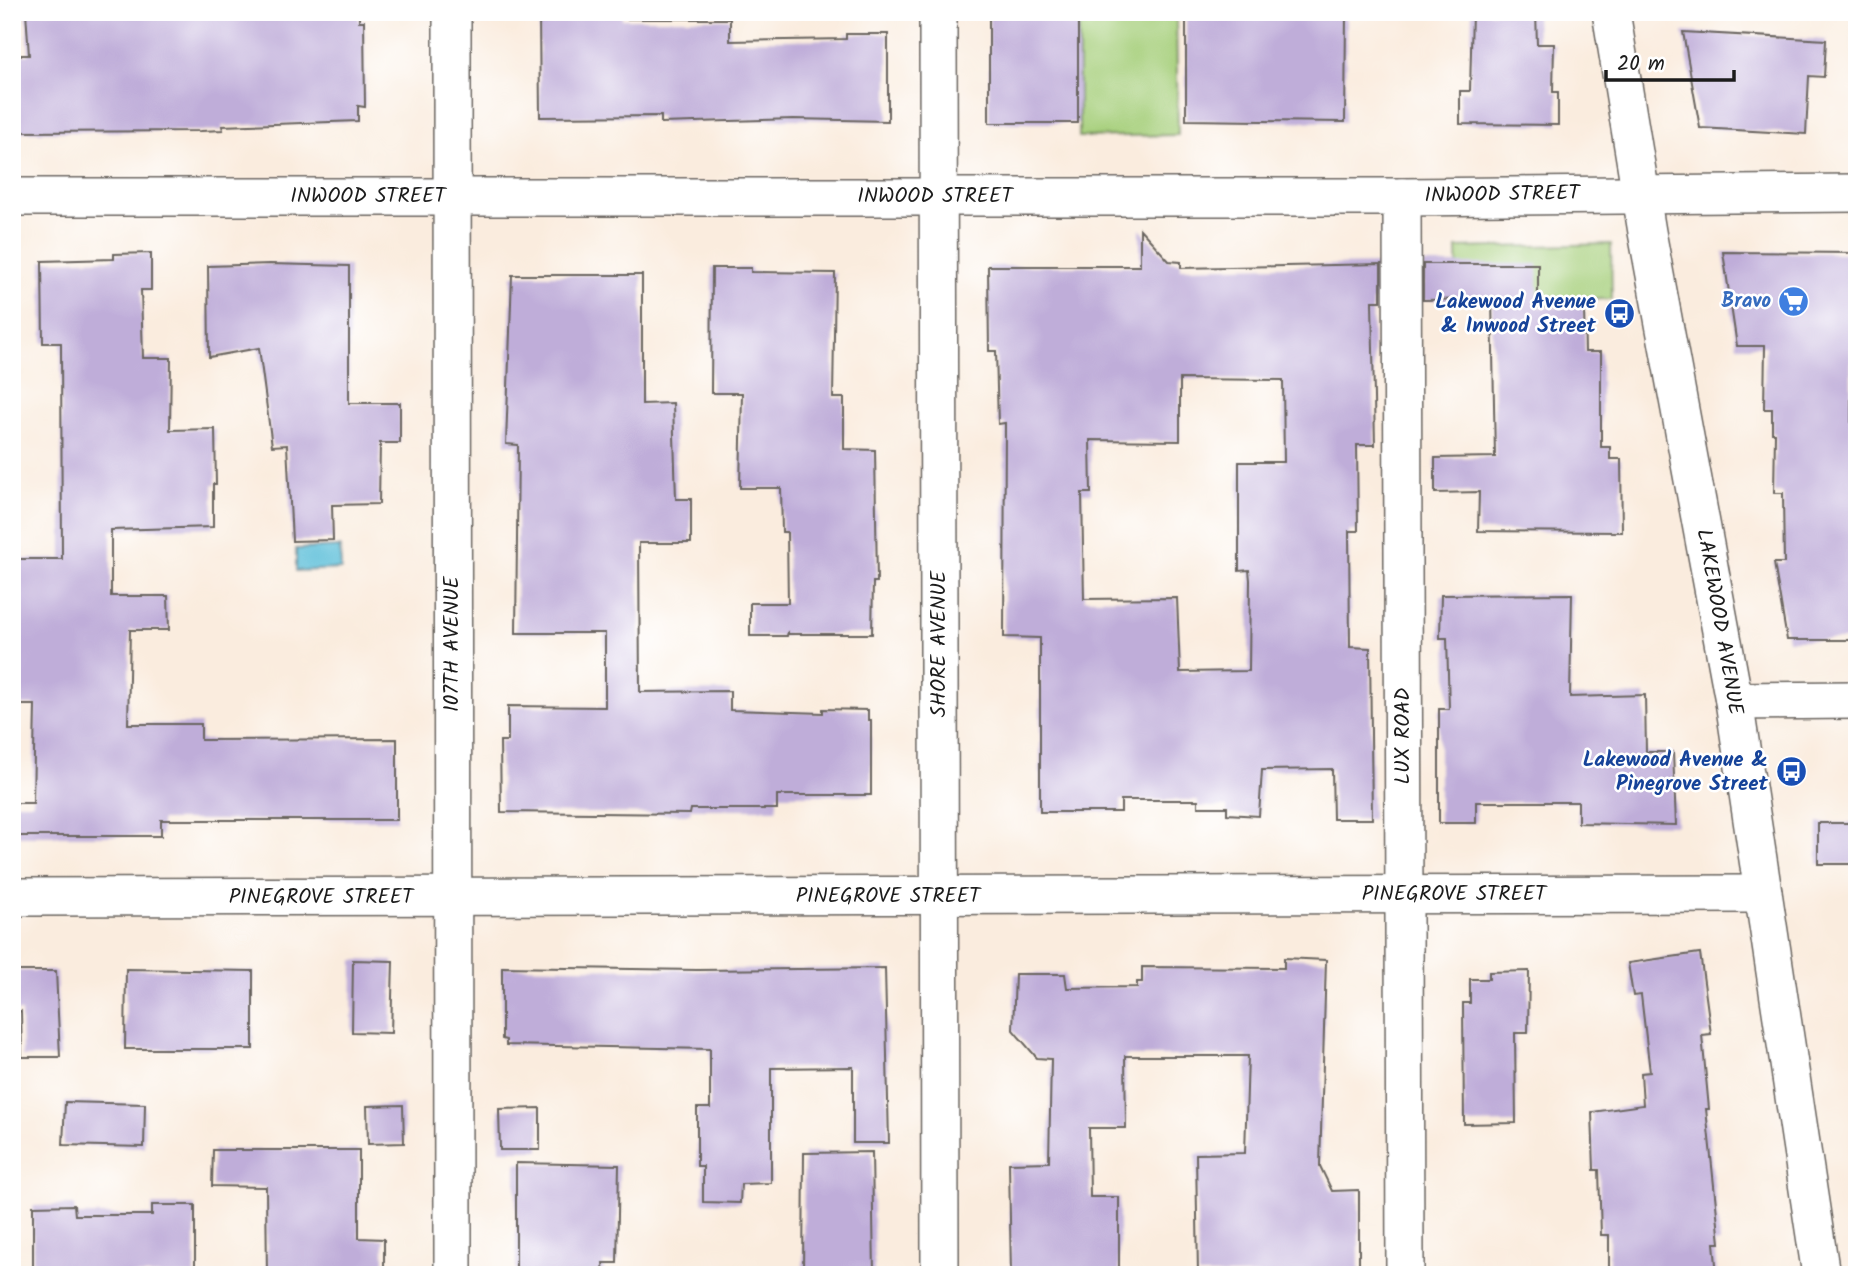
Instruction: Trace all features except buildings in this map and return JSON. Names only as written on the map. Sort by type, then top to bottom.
[{"type":"street","name":"107TH AVENUE","points":[[452,12],[453,1275]]},
{"type":"street","name":"SHORE AVENUE","points":[[938,12],[940,1275]]},
{"type":"street","name":"LAKEWOOD AVENUE","points":[[1611,12],[1641,194],[1734,701],[1821,1275]]},
{"type":"street","name":"INWOOD STREET","points":[[12,197],[1402,197],[1857,193]]},
{"type":"street","name":"LUX ROAD","points":[[1402,197],[1405,1275]]},
{"type":"street","points":[[1734,701],[1857,700]]},
{"type":"street","name":"PINEGROVE STREET","points":[[12,897],[1763,894]]},
{"type":"green space","points":[[1079,12],[1176,12],[1178,135],[1079,137]]},
{"type":"green space","points":[[1611,244],[1612,299],[1458,302],[1457,248]]},
{"type":"water","points":[[340,547],[341,569],[296,571],[296,549]]},
{"type":"place","name":"Bravo","points":[[1794,301]]},
{"type":"place","name":"Lakewood Avenue & Inwood Street","points":[[1619,314]]},
{"type":"place","name":"Lakewood Avenue & Pinegrove Street","points":[[1791,772]]}]
